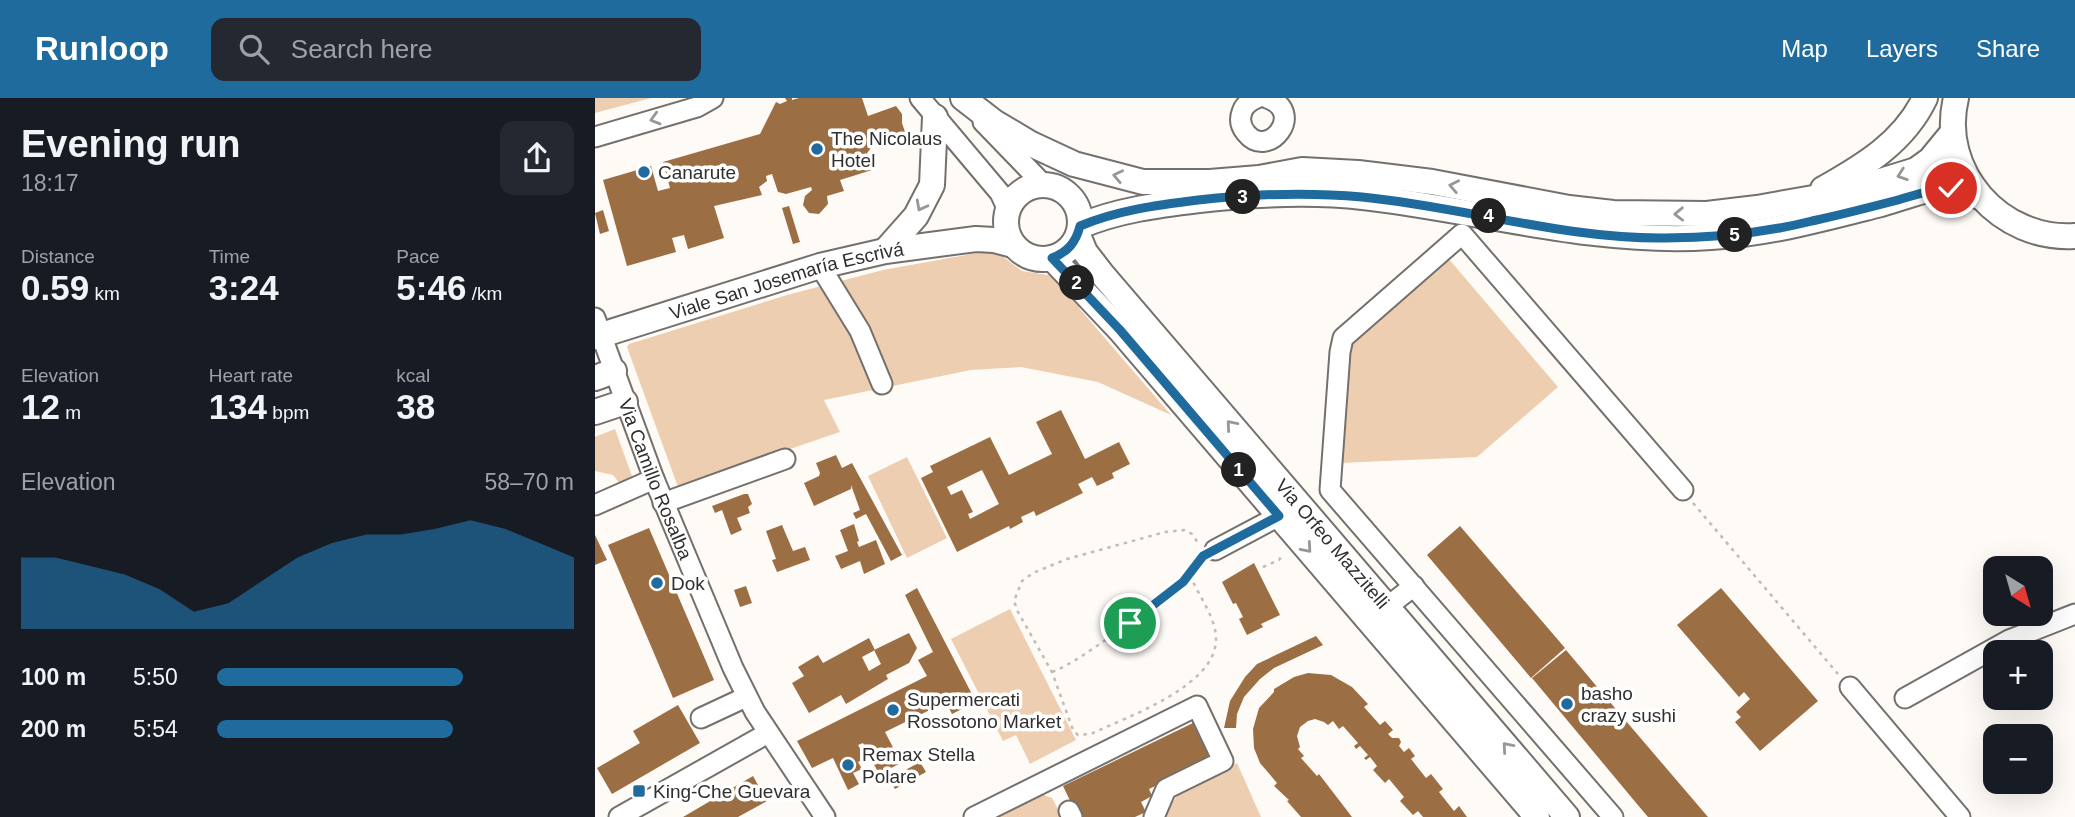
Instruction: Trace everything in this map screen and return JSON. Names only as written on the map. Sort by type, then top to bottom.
[{"type":"main road","points":[[961,98],[1031,144],[1074,164],[1143,182],[1210,182],[1259,178],[1301,170],[1358,173],[1432,182],[1569,208],[1636,214],[1707,214],[1842,193],[1916,170],[1930,160],[1953,132]]},
{"type":"main road","points":[[1807,198],[1867,164],[1896,139],[1925,98]]},
{"type":"main road","points":[[1957,98],[1953,132],[1957,155],[1966,177],[1980,197],[2002,217],[2029,231],[2059,237],[2075,236]]},
{"type":"main road","points":[[885,251],[916,216],[932,185],[928,107]]},
{"type":"main road","points":[[976,239],[993,229],[1006,213],[1012,200],[1025,188],[1052,185],[1089,203],[1101,203],[1210,182]]},
{"type":"main road","points":[[1079,230],[1111,215],[1171,203],[1305,194],[1375,199],[1617,237],[1710,237],[1760,232],[1811,222],[1898,200],[1925,190],[1951,188],[1980,197]]},
{"type":"main road","points":[[976,239],[1013,245],[1027,256],[1052,258],[1068,249],[1079,230],[1078,208],[1068,193]]},
{"type":"main road","points":[[1006,213],[1005,227],[1013,245]]},
{"type":"main road","name":"Via Orfeo Mazzitelli","points":[[1079,230],[1085,252],[1102,274],[1387,607],[1518,778]]},
{"type":"main road","name":"Viale San Josemaría Escrivá","points":[[597,330],[820,266],[885,251],[976,239]]},
{"type":"main road","name":"Via Orfeo Mazzitelli","points":[[1052,258],[1120,330],[1279,516],[1550,814]]},
{"type":"main road","points":[[595,412],[625,402]]},
{"type":"street","points":[[595,137],[697,107],[713,98]]},
{"type":"street","points":[[961,98],[1043,184]]},
{"type":"street","points":[[1246,102],[1241,125],[1249,137],[1263,141],[1277,136],[1284,123],[1282,109],[1270,98]]},
{"type":"street","points":[[928,107],[1000,193],[1006,213]]},
{"type":"street","name":"Via Orfeo Mazzitelli","points":[[1613,817],[1330,490],[1343,338],[1462,234],[1683,490]]},
{"type":"street","points":[[820,266],[860,331],[882,384]]},
{"type":"street","name":"Via Camillo Rosalba","points":[[597,330],[604,374],[625,402],[663,503],[746,697],[825,817]]},
{"type":"street","points":[[663,503],[785,459]]},
{"type":"street","points":[[595,505],[654,479]]},
{"type":"street","points":[[1209,553],[1279,516]]},
{"type":"street","points":[[1387,607],[1414,586]]},
{"type":"street","points":[[1905,698],[2009,640],[2075,614]]},
{"type":"street","points":[[1850,687],[1960,817]]},
{"type":"street","points":[[701,718],[746,697]]},
{"type":"street","points":[[974,817],[1197,706],[1223,761],[1166,789],[1154,817]]},
{"type":"street","points":[[619,817],[768,733]]},
{"type":"path","points":[[1683,490],[1713,529],[1850,687]]},
{"type":"path","points":[[1052,672],[1079,659],[1130,623],[1190,575],[1209,553],[1192,534],[1184,530],[1133,540],[1067,559],[1033,573],[1022,581],[1014,601],[1028,632],[1052,672],[1073,730],[1078,735],[1091,734],[1175,694],[1194,679],[1211,658],[1216,642],[1215,630],[1190,575]]},
{"type":"shaded area","points":[[595,98],[651,98],[595,113]]},
{"type":"shaded area","points":[[988,251],[997,252],[1022,271],[1055,276],[1082,305],[1079,308],[1171,415],[1098,382],[1021,367],[971,370],[824,400],[840,432],[678,487],[627,347],[629,344],[787,295],[883,270]]},
{"type":"shaded area","points":[[1448,258],[1558,387],[1477,457],[1340,463],[1351,342]]},
{"type":"shaded area","points":[[615,429],[633,479],[621,485],[613,475],[595,471],[595,437]]},
{"type":"shaded area","points":[[907,457],[947,538],[907,558],[868,476]]},
{"type":"shaded area","points":[[1010,609],[1076,740],[1030,764],[1016,735],[1003,741],[951,639]]},
{"type":"shaded area","points":[[1237,763],[1261,817],[1164,817],[1179,792]]},
{"type":"shaded area","points":[[1039,793],[1052,798],[1062,817],[992,817]]},
{"type":"building","points":[[785,98],[862,98],[868,116],[896,106],[902,114],[906,135],[894,139],[888,145],[876,142],[867,153],[872,170],[840,180],[844,191],[827,196],[828,204],[819,214],[809,213],[803,205],[805,196],[812,190],[811,187],[786,194],[778,192],[772,174],[766,176],[767,181],[759,187],[762,195],[714,206],[724,238],[688,249],[684,235],[672,238],[676,252],[627,266],[603,180],[651,166],[658,191],[670,188],[663,162],[760,134],[776,102],[780,104],[787,101]]},
{"type":"building","points":[[789,206],[800,242],[793,244],[782,208]]},
{"type":"building","points":[[603,210],[609,231],[600,234],[595,213]]},
{"type":"building","points":[[1061,410],[1085,459],[1119,442],[1130,464],[1112,473],[1114,478],[1097,486],[1092,477],[1078,484],[1083,493],[1036,516],[1034,511],[1021,517],[1023,522],[1010,529],[1009,526],[957,552],[921,478],[933,472],[930,466],[990,437],[1009,475],[1052,454],[1036,422]],"holes":[[[982,470],[999,504],[970,519],[968,514],[973,512],[962,490],[951,495],[947,487]]]},
{"type":"building","points":[[836,455],[842,468],[852,463],[902,555],[891,561],[866,514],[856,519],[853,513],[860,510],[851,485],[851,489],[814,506],[804,483],[819,476],[816,463]]},
{"type":"building","points":[[748,494],[752,504],[748,507],[750,513],[737,518],[742,530],[731,535],[722,510],[715,513],[712,506]]},
{"type":"building","points":[[854,524],[859,547],[876,540],[885,564],[864,574],[860,561],[841,569],[835,556],[848,551],[840,530]]},
{"type":"building","points":[[782,525],[793,551],[805,547],[810,560],[777,572],[772,560],[776,559],[766,531]]},
{"type":"building","points":[[1460,526],[1565,648],[1531,678],[1427,555]]},
{"type":"building","points":[[649,528],[714,680],[673,698],[608,545]]},
{"type":"building","points":[[595,535],[607,560],[595,565]]},
{"type":"building","points":[[1254,563],[1280,615],[1261,624],[1263,627],[1247,635],[1239,619],[1243,617],[1222,582]]},
{"type":"building","points":[[746,586],[752,603],[740,607],[734,590]]},
{"type":"building","name":"Supermercati Rossotono Market","points":[[917,588],[976,702],[952,714],[946,702],[885,732],[901,763],[879,774],[863,743],[858,745],[865,758],[858,762],[862,769],[853,773],[859,784],[848,790],[833,758],[812,768],[797,741],[927,676],[918,660],[933,652],[905,595]]},
{"type":"building","points":[[1721,588],[1818,701],[1760,751],[1735,722],[1741,717],[1736,712],[1750,699],[1744,692],[1739,697],[1677,625]]},
{"type":"building","points":[[909,633],[917,648],[909,663],[886,675],[888,679],[846,704],[841,695],[809,713],[792,683],[804,676],[798,667],[818,655],[823,663],[869,638],[875,650]],"holes":[[[874,650],[881,664],[869,671],[862,657]]]},
{"type":"building","points":[[1316,636],[1323,645],[1274,668],[1260,679],[1244,697],[1237,714],[1236,728],[1224,728],[1230,701],[1257,664]]},
{"type":"building","points":[[1566,650],[1708,817],[1648,817],[1532,678]]},
{"type":"building","points":[[1308,673],[1331,675],[1352,687],[1368,704],[1364,707],[1380,725],[1385,721],[1393,730],[1388,734],[1392,738],[1399,738],[1399,746],[1404,752],[1409,748],[1415,756],[1411,759],[1426,778],[1431,774],[1443,789],[1439,792],[1454,811],[1459,806],[1467,817],[1423,817],[1418,811],[1413,815],[1400,801],[1404,797],[1389,779],[1385,783],[1373,770],[1377,766],[1370,757],[1366,760],[1364,758],[1368,755],[1360,746],[1356,749],[1354,746],[1358,743],[1343,726],[1339,729],[1333,721],[1328,725],[1315,719],[1300,727],[1297,736],[1300,747],[1298,749],[1304,756],[1301,758],[1317,776],[1319,774],[1352,817],[1301,817],[1287,801],[1289,800],[1274,786],[1277,783],[1260,763],[1254,748],[1253,729],[1259,708],[1274,689],[1294,677]]},
{"type":"building","points":[[678,705],[700,743],[612,794],[597,768],[640,743],[633,731]]},
{"type":"building","points":[[1193,723],[1211,760],[1149,789],[1152,796],[1141,802],[1146,812],[1135,817],[1078,817],[1063,786]]},
{"type":"building","points":[[920,762],[926,772],[895,789],[889,779]]},
{"type":"building","points":[[753,776],[767,801],[738,817],[683,817]]},
{"type":"place","name":"The Nicolaus Hotel","points":[[817,149]]},
{"type":"place","name":"Canarute","points":[[644,172]]},
{"type":"place","name":"Dok","points":[[657,583]]},
{"type":"place","name":"basho crazy sushi","points":[[1567,704]]},
{"type":"place","name":"Supermercati Rossotono Market","points":[[893,710]]},
{"type":"place","name":"Remax Stella Polare","points":[[848,765]]},
{"type":"place","name":"King-Che Guevara","points":[[639,791]]},
{"type":"route","points":[[1130,623],[1183,582],[1203,556],[1279,516],[1120,330],[1052,258],[1074,243],[1080,226],[1100,217],[1171,203],[1305,194],[1362,197],[1617,237],[1710,237],[1760,232],[1811,222],[1898,200],[1925,190],[1951,188]]}]
